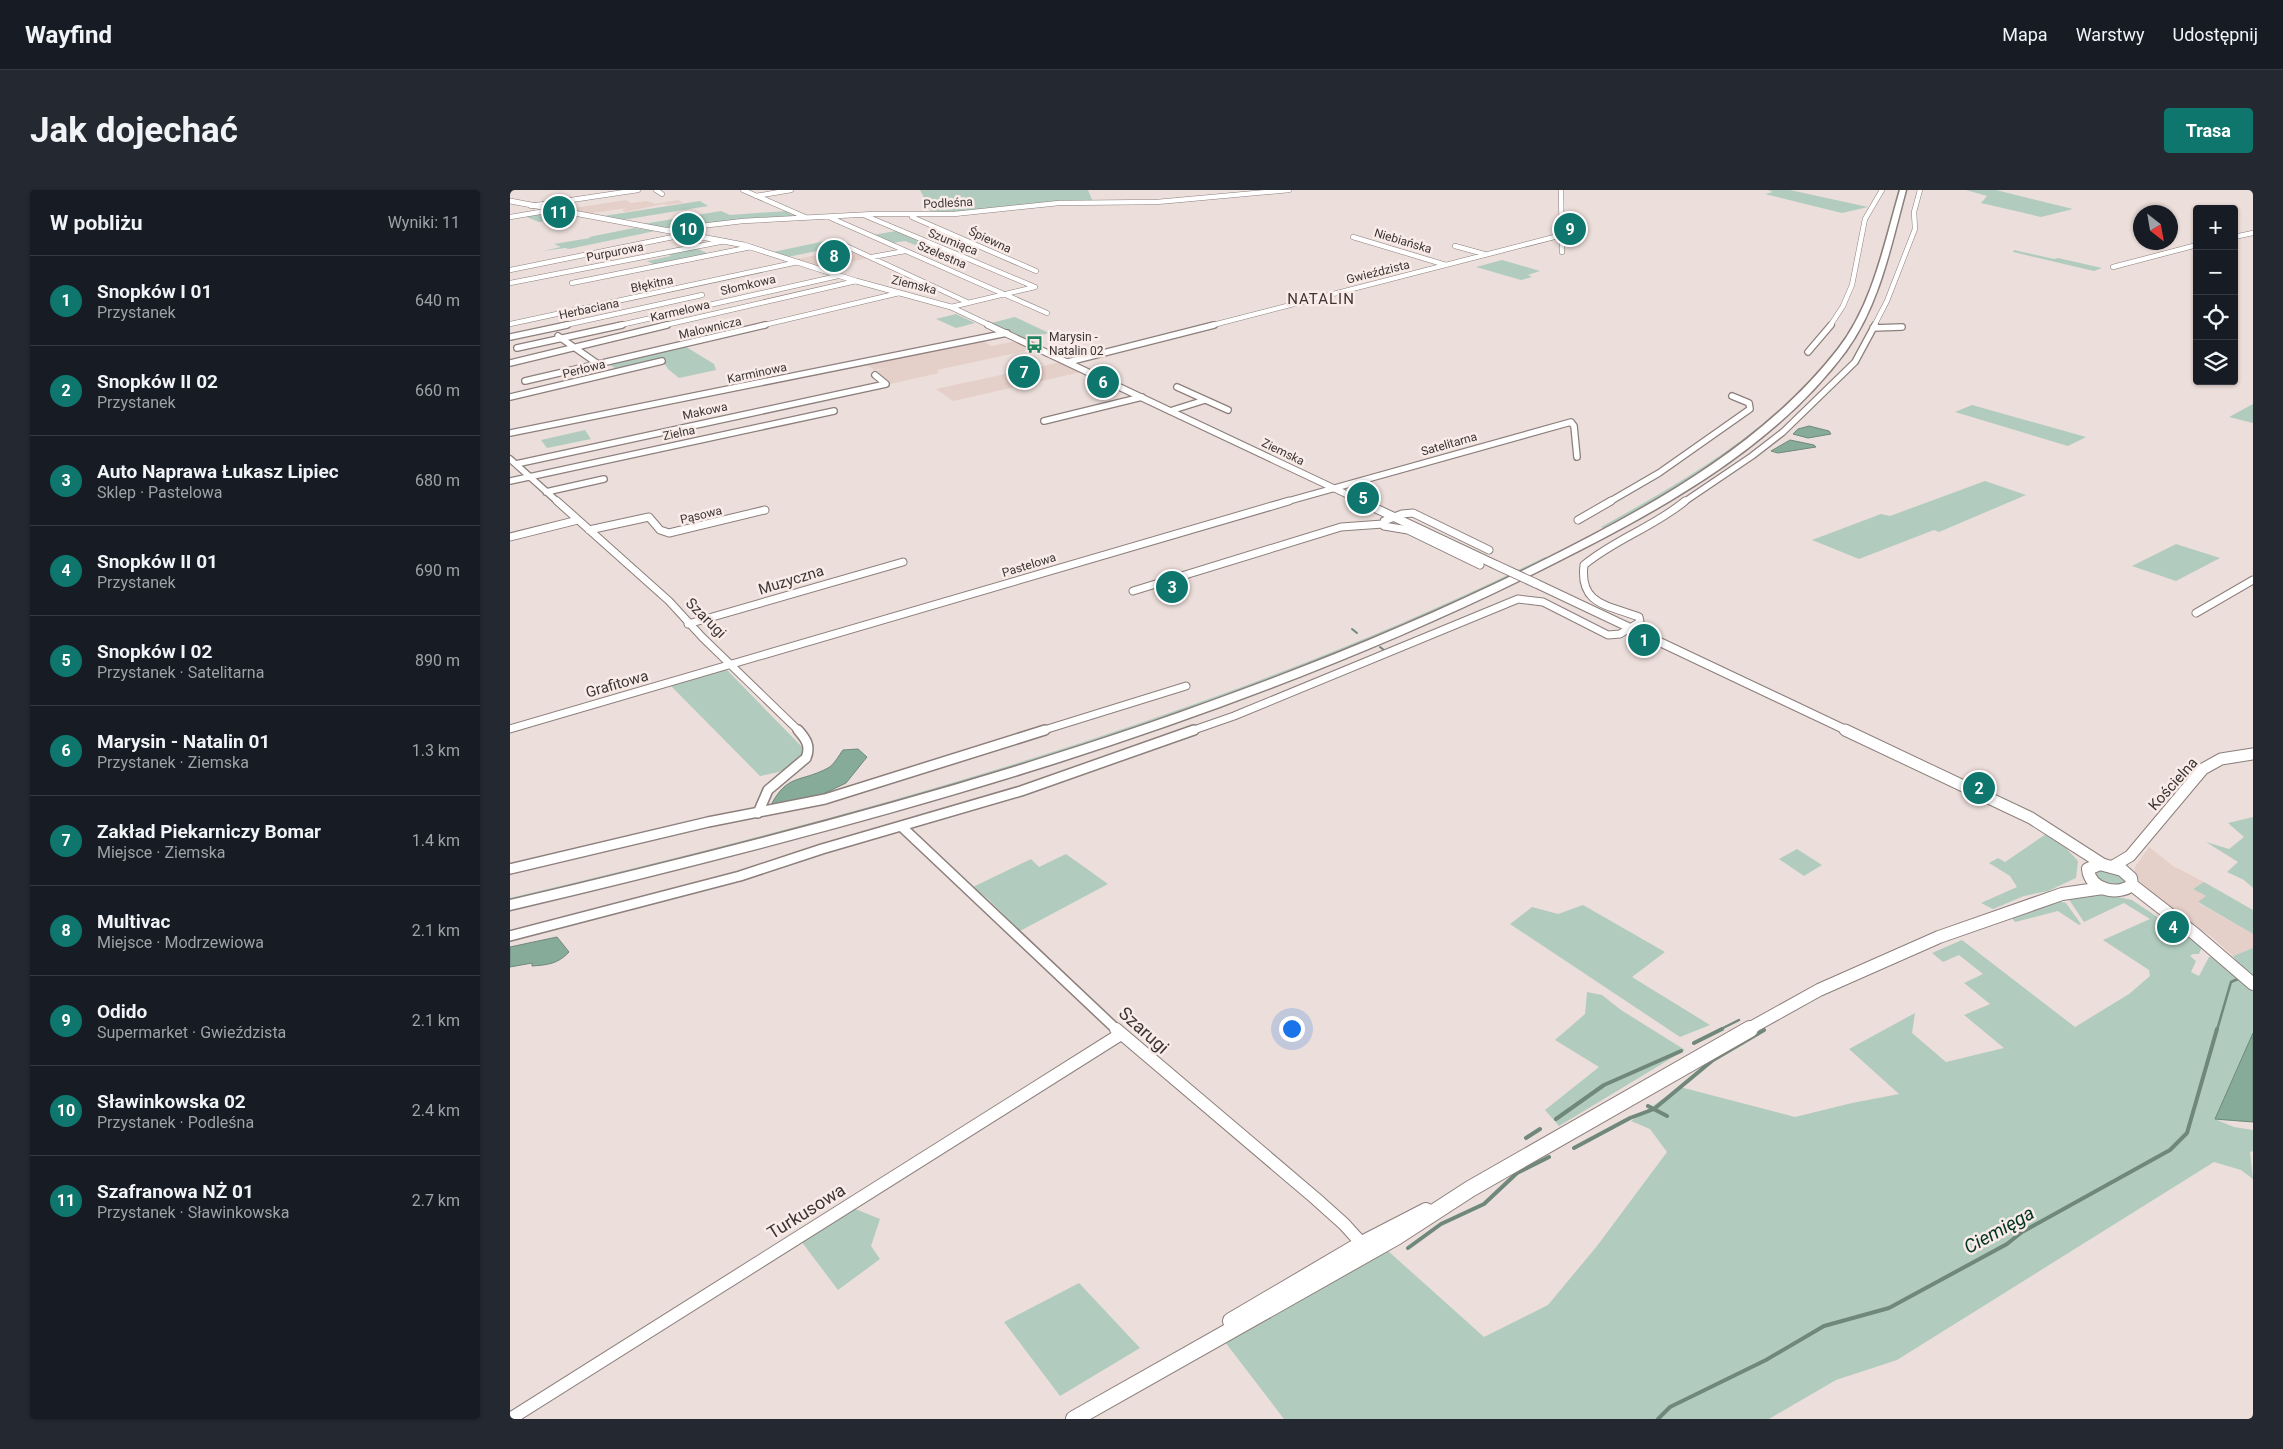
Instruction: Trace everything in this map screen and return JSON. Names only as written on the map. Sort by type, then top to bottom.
[{"type":"highway","points":[[1892,217],[1897,190]]},
{"type":"highway","points":[[510,895],[684,854],[839,812],[1088,737],[1219,692],[1335,648],[1421,612],[1529,562],[1615,517],[1666,487],[1728,446],[1785,400],[1825,359],[1850,325],[1866,294],[1903,190]]},
{"type":"highway","points":[[510,905],[660,870],[871,814],[1062,756],[1276,681],[1390,635],[1502,585],[1579,546],[1661,500],[1730,454],[1775,419],[1821,375],[1855,331],[1872,299],[1886,237]]},
{"type":"main road","points":[[2062,894],[2090,872],[2109,865],[2126,873],[2132,880],[2132,885],[2195,934],[2253,984]]},
{"type":"main road","points":[[2090,872],[2103,888]]},
{"type":"main road","points":[[2120,891],[2128,889],[2132,885]]},
{"type":"main road","points":[[1074,1419],[1366,1248],[1819,990],[1909,948],[2062,894],[2103,888],[2120,891],[2163,910]]},
{"type":"street","points":[[531,206],[638,190]]},
{"type":"street","points":[[656,190],[662,194]]},
{"type":"street","points":[[743,190],[804,217]]},
{"type":"street","points":[[756,196],[791,190]]},
{"type":"street","name":"Podleśna","points":[[667,230],[728,222],[804,217],[954,214],[1059,203],[1157,202],[1289,190]]},
{"type":"street","points":[[1561,190],[1562,252]]},
{"type":"street","points":[[1808,352],[1831,327],[1850,290],[1855,273],[1863,221],[1878,202],[1882,190]]},
{"type":"street","points":[[510,936],[740,876],[822,849],[1021,791],[1234,716],[1518,599],[1544,602],[1604,634],[1618,634],[1631,628],[1640,622],[1639,617],[1597,601],[1585,591],[1582,574],[1587,562],[1597,554],[1667,516],[1686,500],[1736,468],[1783,432],[1855,362],[1873,328],[1915,229],[1914,212],[1920,190]]},
{"type":"street","points":[[627,192],[632,195]]},
{"type":"street","points":[[600,196],[605,199]]},
{"type":"street","name":"Ziemska","points":[[510,201],[751,247],[838,276],[951,307],[2030,818],[2109,865]]},
{"type":"street","points":[[510,217],[552,210]]},
{"type":"street","name":"Szumiąca","points":[[864,215],[1035,287],[1005,294]]},
{"type":"street","name":"Śpiewna","points":[[907,215],[1036,271]]},
{"type":"street","name":"Szelestna","points":[[829,217],[1047,312]]},
{"type":"street","points":[[2238,236],[2253,233]]},
{"type":"street","points":[[510,270],[688,234]]},
{"type":"street","name":"Gwieździsta","points":[[1068,362],[1562,235]]},
{"type":"street","name":"Niebiańska","points":[[1353,237],[1447,265]]},
{"type":"street","name":"Purpurowa","points":[[510,284],[725,241]]},
{"type":"street","points":[[844,245],[969,303]]},
{"type":"street","points":[[1455,246],[1486,255]]},
{"type":"street","points":[[2113,267],[2193,246]]},
{"type":"street","points":[[572,283],[751,247]]},
{"type":"street","points":[[871,258],[906,250]]},
{"type":"street","name":"Błękitna","points":[[510,324],[798,262]]},
{"type":"street","name":"Słomkowa","points":[[517,348],[838,276]]},
{"type":"street","name":"Karmelowa","points":[[510,363],[633,332],[856,281]]},
{"type":"street","name":"Malownicza","points":[[525,381],[899,293]]},
{"type":"street","points":[[951,307],[1005,294]]},
{"type":"street","name":"Herbaciana","points":[[510,337],[702,295]]},
{"type":"street","points":[[1873,328],[1902,327]]},
{"type":"street","points":[[548,329],[598,364]]},
{"type":"street","name":"Karminowa","points":[[510,433],[1007,333]]},
{"type":"street","name":"Perłowa","points":[[510,397],[662,360]]},
{"type":"street","name":"Makowa","points":[[513,462],[886,384],[875,374]]},
{"type":"street","points":[[1177,387],[1228,410]]},
{"type":"street","points":[[1578,520],[1659,473],[1750,409],[1749,403],[1732,396]]},
{"type":"street","points":[[1044,421],[1142,397]]},
{"type":"street","points":[[1170,411],[1205,400]]},
{"type":"street","name":"Zielna","points":[[510,481],[834,411]]},
{"type":"street","name":"Satelitarna","points":[[1333,488],[1571,422],[1574,426],[1577,457]]},
{"type":"street","name":"Szarugi","points":[[513,462],[668,601],[688,624],[802,735],[809,745],[806,758],[768,790],[758,813]]},
{"type":"street","points":[[546,492],[604,479]]},
{"type":"street","name":"Pastelowa","points":[[732,665],[1333,488]]},
{"type":"street","name":"Pąsowa","points":[[589,530],[649,517],[662,532],[669,533],[765,510]]},
{"type":"street","points":[[1383,524],[1386,520],[1394,517],[1413,513],[1489,550]]},
{"type":"street","points":[[510,537],[578,520]]},
{"type":"street","points":[[1133,591],[1341,527],[1362,524],[1383,524],[1387,527],[1408,530],[1480,565]]},
{"type":"street","name":"Muzyczna","points":[[688,624],[902,562]]},
{"type":"street","points":[[2196,613],[2253,580]]},
{"type":"street","name":"Grafitowa","points":[[510,728],[732,665]]},
{"type":"street","points":[[510,869],[708,822],[826,799],[1186,686]]},
{"type":"street","name":"Kościelna","points":[[2126,873],[2130,856],[2203,769],[2221,759],[2253,754]]},
{"type":"street","name":"Szarugi","points":[[901,826],[1121,1034],[1315,1198],[1344,1224],[1366,1248]]},
{"type":"street","points":[[2071,844],[2090,872]]},
{"type":"street","name":"Kościelna","points":[[2109,865],[2130,856]]},
{"type":"street","name":"Turkusowa","points":[[510,1419],[1121,1034]]},
{"type":"shaded area","points":[[920,190],[1088,190],[1093,202],[933,215]]},
{"type":"shaded area","points":[[1768,190],[1790,190],[1868,207],[1842,213],[1765,194],[1773,192]]},
{"type":"shaded area","points":[[1898,190],[1901,190],[1880,269],[1869,299],[1855,328],[1823,368],[1774,415],[1748,437],[1663,495],[1605,529],[1601,527],[1673,486],[1746,437],[1780,409],[1811,379],[1838,347],[1860,312],[1877,268]]},
{"type":"shaded area","points":[[1966,190],[1996,190],[2073,209],[2041,217],[1981,203],[1987,196]]},
{"type":"shaded area","points":[[626,200],[631,203],[647,201],[655,204],[678,200],[683,203],[663,204],[625,212],[622,210],[626,208],[586,214],[561,210]]},
{"type":"shaded area","points":[[700,201],[708,206],[622,220],[597,217]]},
{"type":"shaded area","points":[[549,211],[574,216],[539,222],[524,216]]},
{"type":"shaded area","points":[[721,211],[730,215],[787,211],[795,217],[667,229],[643,224]]},
{"type":"shaded area","points":[[634,228],[655,231],[569,249],[543,251],[561,247],[554,244]]},
{"type":"shaded area","points":[[896,231],[935,247],[925,249],[905,241],[892,243],[873,235]]},
{"type":"shaded area","points":[[830,240],[842,246],[787,257],[773,252]]},
{"type":"shaded area","points":[[694,247],[711,255],[655,265],[647,261],[671,256],[666,253]]},
{"type":"shaded area","points":[[848,249],[868,258],[822,268],[797,259]]},
{"type":"shaded area","points":[[2014,250],[2102,268],[2094,271],[2013,252]]},
{"type":"shaded area","points":[[1502,260],[1540,271],[1528,275],[1532,277],[1521,280],[1476,267]]},
{"type":"shaded area","points":[[956,314],[975,323],[956,328],[936,319]]},
{"type":"shaded area","points":[[1015,317],[1049,333],[1025,339],[991,323]]},
{"type":"shaded area","points":[[980,339],[991,346],[1022,340],[1039,348],[937,370],[939,373],[890,384],[876,371],[886,368],[874,370],[864,363]]},
{"type":"shaded area","points":[[683,345],[714,364],[716,370],[679,378],[668,369],[663,361],[618,370],[607,363]]},
{"type":"shaded area","points":[[1061,362],[1081,372],[953,401],[936,389]]},
{"type":"shaded area","points":[[2253,404],[2253,423],[2229,417]]},
{"type":"shaded area","points":[[1972,405],[2086,437],[2068,446],[1955,412]]},
{"type":"shaded area","points":[[1809,426],[1829,431],[1831,434],[1808,438],[1793,434],[1798,429]]},
{"type":"shaded area","points":[[585,430],[591,439],[547,448],[541,440]]},
{"type":"shaded area","points":[[1790,440],[1816,447],[1778,453],[1771,451]]},
{"type":"shaded area","points":[[1985,481],[2026,495],[1939,532],[1934,530],[1859,559],[1812,540],[1881,514],[1890,516]]},
{"type":"shaded area","points":[[2176,544],[2220,558],[2176,581],[2132,566]]},
{"type":"shaded area","points":[[1545,557],[1549,558],[1384,632],[1301,666],[1132,729],[873,810],[510,902],[510,898],[774,833],[906,796],[1038,757],[1168,714],[1296,666],[1422,614]]},
{"type":"shaded area","points":[[726,669],[804,749],[797,762],[792,766],[760,776],[671,686]]},
{"type":"shaded area","points":[[858,749],[867,757],[846,783],[821,795],[770,807],[776,796],[788,784],[830,767],[843,750]]},
{"type":"shaded area","points":[[2253,817],[2253,888],[2244,880],[2227,872],[2238,862],[2206,842],[2229,849],[2244,837],[2228,823]]},
{"type":"shaded area","points":[[2046,834],[2066,848],[2078,861],[2076,878],[2048,891],[2024,896],[1993,909],[1981,903],[2017,887],[2010,876],[1989,863],[1998,858],[2005,862]]},
{"type":"shaded area","points":[[2149,847],[2173,866],[2204,882],[2193,889],[2206,896],[2198,903],[2253,934],[2253,948],[2233,956],[2212,937],[2150,896],[2134,873],[2135,867]]},
{"type":"shaded area","points":[[1797,849],[1822,865],[1804,876],[1779,859]]},
{"type":"shaded area","points":[[1066,854],[1108,884],[1020,931],[973,887],[1031,859],[1039,867]]},
{"type":"shaded area","points":[[2103,870],[2116,872],[2125,879],[2124,884],[2108,885],[2097,878],[2097,872]]},
{"type":"shaded area","points":[[2204,882],[2253,910],[2253,934],[2198,902],[2206,896],[2193,889]]},
{"type":"shaded area","points":[[2095,892],[2132,900],[2202,947],[2199,954],[2190,956],[2196,961],[2191,972],[2199,976],[2209,957],[2214,956],[2253,989],[2253,1122],[2217,1120],[2234,1127],[2253,1130],[2253,1151],[2250,1152],[2253,1179],[2241,1170],[2214,1162],[1897,1360],[1836,1380],[1769,1419],[1284,1419],[1225,1342],[1387,1250],[1484,1337],[1548,1305],[1597,1246],[1667,1152],[1650,1129],[1631,1121],[1680,1087],[1795,1117],[1899,1094],[1849,1049],[1915,1013],[1912,1033],[1946,1062],[2004,1048],[1964,1015],[1990,1004],[1964,983],[1983,974],[1959,955],[1943,962],[1932,953],[1962,940],[2075,1027],[2129,994],[2150,976],[2149,970],[2103,940],[2150,919],[2124,903],[2084,922],[2068,898]]},
{"type":"shaded area","points":[[2053,899],[2066,903],[2081,924],[2079,925],[2058,911],[2015,922],[2011,917]]},
{"type":"shaded area","points":[[1583,905],[1665,952],[1632,977],[1710,1025],[1680,1037],[1510,924],[1532,907],[1558,914]]},
{"type":"shaded area","points":[[557,937],[569,952],[561,959],[543,965],[532,966],[532,963],[510,967],[510,947]]},
{"type":"shaded area","points":[[2253,948],[2253,979],[2243,971],[2233,956]]},
{"type":"shaded area","points":[[1587,992],[1602,995],[1621,1010],[1685,1050],[1559,1126],[1545,1110],[1599,1067],[1555,1040],[1585,1014]]},
{"type":"shaded area","points":[[2253,1033],[2253,1122],[2215,1119]]},
{"type":"shaded area","points":[[853,1208],[880,1219],[871,1246],[880,1259],[838,1290],[801,1241]]},
{"type":"shaded area","points":[[1079,1283],[1140,1348],[1060,1396],[1004,1322]]},
{"type":"waterway","points":[[1352,629],[1357,633]]},
{"type":"waterway","points":[[1380,647],[1384,650]]},
{"type":"waterway","name":"Ciemięga","points":[[2217,1030],[2231,982],[2240,978]]},
{"type":"waterway","points":[[1719,1030],[1739,1020]]},
{"type":"waterway","points":[[1694,1043],[1722,1029]]},
{"type":"waterway","name":"Ciemięga","points":[[1658,1419],[1670,1407],[1766,1360],[1824,1326],[1889,1308],[2007,1244],[2022,1232],[2170,1150],[2187,1133],[2217,1029]]},
{"type":"waterway","points":[[1654,1109],[1713,1060],[1764,1030]]},
{"type":"waterway","points":[[1556,1119],[1604,1085],[1681,1051]]},
{"type":"waterway","points":[[1648,1106],[1654,1109]]},
{"type":"waterway","points":[[1574,1148],[1630,1118],[1654,1109]]},
{"type":"waterway","points":[[1654,1109],[1667,1116]]},
{"type":"waterway","points":[[1526,1138],[1540,1129]]},
{"type":"waterway","points":[[1408,1248],[1441,1224],[1484,1204],[1517,1173],[1549,1157]]},
{"type":"place","name":"Szafranowa NŻ 01","points":[[559,212]]},
{"type":"place","name":"Sławinkowska 02","points":[[688,229]]},
{"type":"place","name":"Odido","points":[[1570,229]]},
{"type":"place","name":"Multivac","points":[[834,256]]},
{"type":"place","name":"Marysin - Natalin 02","points":[[1035,344]]},
{"type":"place","name":"Zakład Piekarniczy Bomar","points":[[1024,372]]},
{"type":"place","name":"Marysin - Natalin 01","points":[[1103,382]]},
{"type":"place","name":"Snopków I 02","points":[[1363,498]]},
{"type":"place","name":"Auto Naprawa Łukasz Lipiec","points":[[1172,587]]},
{"type":"place","name":"Snopków I 01","points":[[1644,640]]},
{"type":"place","name":"Snopków II 02","points":[[1979,788]]},
{"type":"place","name":"Snopków II 01","points":[[2173,927]]},
{"type":"district","name":"NATALIN","points":[[1321,299]]}]
